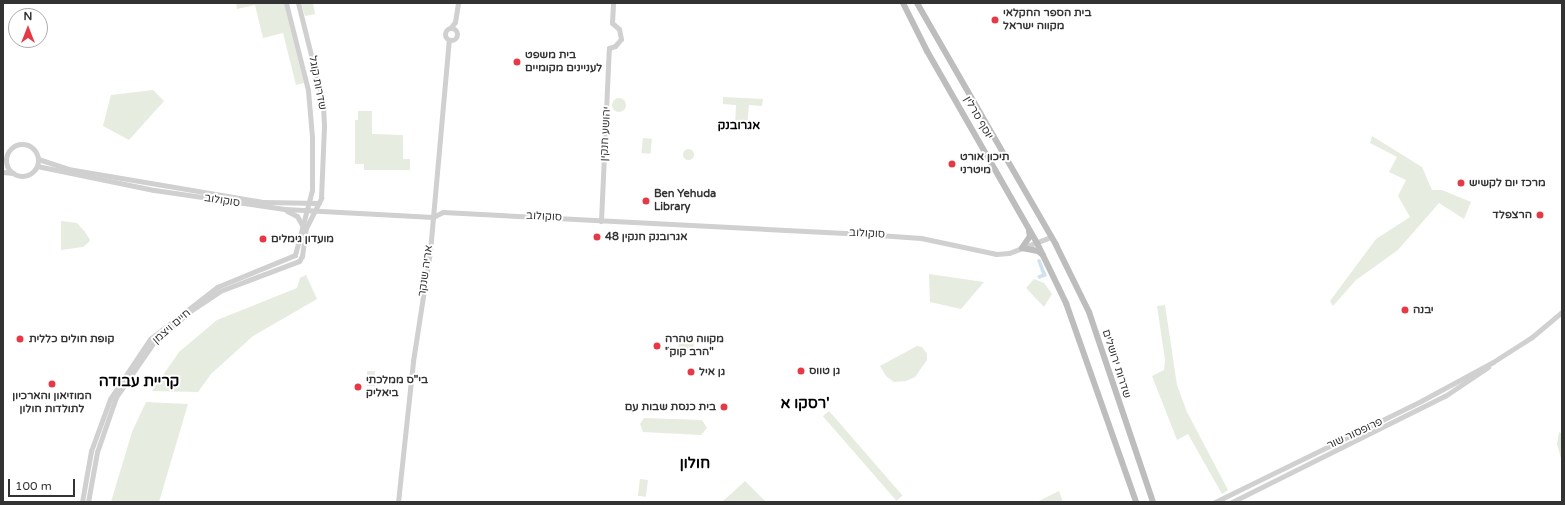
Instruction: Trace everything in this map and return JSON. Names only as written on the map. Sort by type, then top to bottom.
[{"type":"main road","name":"יוסף סרלין","points":[[903,3],[927,51],[1037,243]]},
{"type":"main road","name":"יוסף סרלין","points":[[916,3],[935,39],[968,90],[1050,237]]},
{"type":"main road","points":[[927,51],[935,39]]},
{"type":"main road","points":[[1028,225],[1030,236],[1022,248],[1038,251],[1044,256]]},
{"type":"main road","name":"שדרות ירושלים","points":[[1050,237],[1089,312],[1153,502]]},
{"type":"main road","points":[[1037,243],[1074,323],[1136,502]]},
{"type":"street","name":"שדרות קוגל","points":[[286,3],[308,90],[312,137],[310,203],[307,210]]},
{"type":"street","name":"שדרות קוגל","points":[[298,3],[323,103],[323,176],[319,203],[314,210]]},
{"type":"street","points":[[451,27],[456,29],[458,35],[454,39],[449,40],[445,33],[451,27],[456,22],[458,3]]},
{"type":"street","name":"יהושע חנקין","points":[[601,221],[609,48],[615,46],[620,39],[619,29],[612,22],[613,3]]},
{"type":"street","name":"אריה שנקר","points":[[398,502],[433,217],[449,40]]},
{"type":"street","points":[[3,172],[25,176],[37,166],[38,159],[32,148],[23,145],[14,147],[5,155],[13,173]]},
{"type":"street","name":"סוקולוב","points":[[38,159],[68,169],[264,202],[319,203]]},
{"type":"street","name":"סוקולוב","points":[[37,166],[154,190],[285,209],[433,217],[443,212],[864,234],[928,239],[996,254],[1009,253],[1050,237]]},
{"type":"street","points":[[152,184],[154,190]]},
{"type":"street","points":[[285,209],[297,216],[302,225]]},
{"type":"street","name":"חיים ויצמן","points":[[82,502],[91,451],[110,399],[150,339],[217,287],[294,256],[307,210]]},
{"type":"street","name":"חיים ויצמן","points":[[88,502],[97,452],[116,397],[151,346],[189,312],[220,291],[301,259],[303,240],[314,210]]},
{"type":"street","name":"פרופסור שור","points":[[1215,502],[1391,417],[1493,362],[1532,337],[1562,312]]},
{"type":"street","name":"פרופסור שור","points":[[1232,502],[1301,466],[1445,396],[1470,381],[1493,362]]},
{"type":"street","points":[[1301,466],[1301,474]]},
{"type":"shaded area","points":[[236,3],[284,3],[304,83],[296,85],[283,33],[263,38],[255,5],[237,9]]},
{"type":"shaded area","points":[[301,3],[313,3],[315,14],[305,16]]},
{"type":"shaded area","points":[[153,90],[164,101],[129,140],[103,126],[111,95]]},
{"type":"shaded area","points":[[723,97],[763,99],[762,106],[749,105],[747,127],[735,126],[736,105],[723,104]]},
{"type":"shaded area","points":[[616,98],[622,98],[626,102],[626,108],[622,112],[616,112],[612,108],[612,102]]},
{"type":"shaded area","points":[[358,111],[372,111],[372,134],[403,135],[403,159],[410,159],[410,170],[364,170],[364,164],[355,164],[355,120],[358,120]]},
{"type":"shaded area","points":[[1372,136],[1422,167],[1432,190],[1442,190],[1471,202],[1464,219],[1439,203],[1398,250],[1356,280],[1333,306],[1330,301],[1376,239],[1410,217],[1398,196],[1406,180],[1389,172],[1397,157],[1370,143]]},
{"type":"shaded area","points":[[643,138],[652,139],[650,154],[641,153]]},
{"type":"shaded area","points":[[686,149],[690,149],[692,150],[692,158],[686,159],[683,156],[683,152]]},
{"type":"shaded area","points":[[61,221],[77,223],[90,240],[88,243],[83,247],[61,250]]},
{"type":"shaded area","points":[[929,274],[984,282],[961,309],[930,302]]},
{"type":"shaded area","points":[[306,275],[317,299],[253,336],[211,374],[198,392],[152,391],[179,352],[217,320],[297,288],[300,278]]},
{"type":"shaded area","points":[[1034,279],[1044,283],[1052,294],[1044,307],[1026,288]]},
{"type":"shaded area","points":[[1165,305],[1177,385],[1187,412],[1228,490],[1222,494],[1188,434],[1177,440],[1152,376],[1164,370],[1165,360],[1157,306]]},
{"type":"shaded area","points":[[679,340],[694,341],[693,351],[678,350]]},
{"type":"shaded area","points":[[917,346],[922,347],[927,354],[927,360],[915,377],[906,381],[894,382],[886,376],[880,366]]},
{"type":"shaded area","points":[[367,371],[375,371],[375,386],[367,386]]},
{"type":"shaded area","points":[[146,402],[188,404],[159,502],[111,502],[132,432]]},
{"type":"shaded area","points":[[829,411],[902,496],[896,501],[823,416]]},
{"type":"shaded area","points":[[644,418],[702,420],[707,428],[701,435],[643,432],[640,424]]},
{"type":"shaded area","points":[[1559,432],[1562,434],[1562,462],[1557,444]]},
{"type":"shaded area","points":[[640,479],[648,480],[646,497],[638,496]]},
{"type":"shaded area","points":[[745,481],[766,502],[722,502]]},
{"type":"shaded area","points":[[1059,491],[1063,502],[1037,502]]},
{"type":"water","points":[[1040,259],[1047,276],[1039,279],[1037,276],[1042,274],[1037,260]]},
{"type":"place","name":"בית הספר החקלאי מקווה ישראל","points":[[995,20]]},
{"type":"place","name":"בית משפט לעניינים מקומיים","points":[[517,62]]},
{"type":"place","name":"תיכון אורט מיטרני","points":[[952,164]]},
{"type":"place","name":"מרכז יום לקשיש","points":[[1461,183]]},
{"type":"place","name":"Ben Yehuda Library","points":[[646,201]]},
{"type":"place","name":"הרצפלד","points":[[1540,215]]},
{"type":"place","name":"אגרובנק חנקין 48","points":[[597,237]]},
{"type":"place","name":"מועדון גימלים","points":[[263,239]]},
{"type":"place","name":"יבנה","points":[[1405,310]]},
{"type":"place","name":"קופת חולים כללית","points":[[20,339]]},
{"type":"place","name":"מקווה טהרה \"הרב קוק\"","points":[[657,346]]},
{"type":"place","name":"גן טווס","points":[[801,371]]},
{"type":"place","name":"גן איל","points":[[691,372]]},
{"type":"place","name":"המוזיאון והארכיון לתולדות חולון","points":[[52,384]]},
{"type":"place","name":"בי\"ס ממלכתי ביאליק","points":[[358,387]]},
{"type":"place","name":"בית כנסת שבות עם","points":[[724,407]]},
{"type":"district","name":"אגרובנק","points":[[739,126]]},
{"type":"district","name":"קריית עבודה","points":[[139,382]]},
{"type":"district","name":"רסקו א'","points":[[805,404]]},
{"type":"district","name":"חולון","points":[[695,464]]}]
